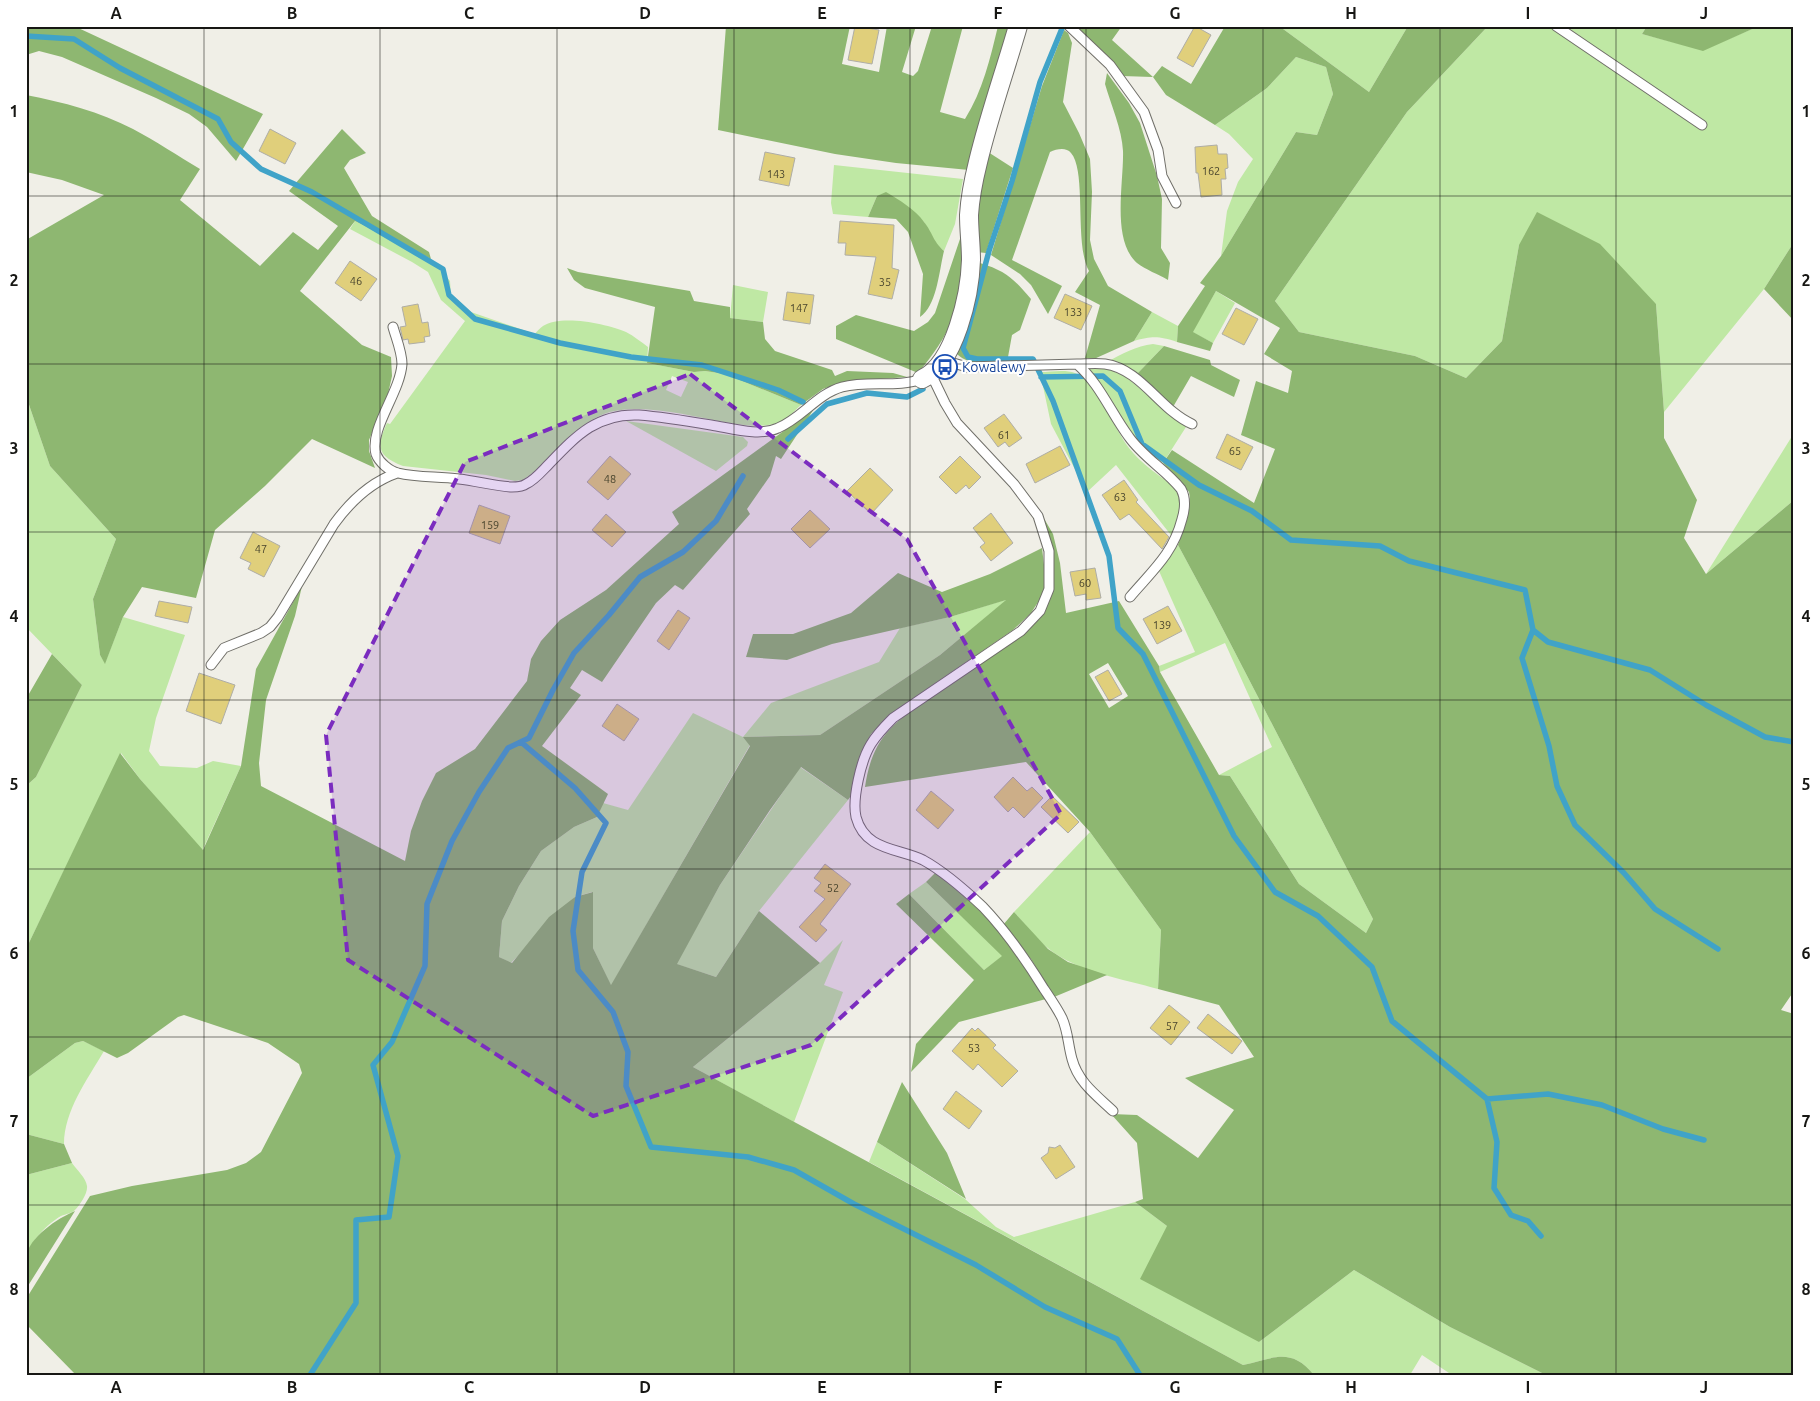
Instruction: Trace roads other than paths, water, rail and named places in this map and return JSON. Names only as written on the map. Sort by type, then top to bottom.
[{"type":"street","points":[[926,376],[943,360],[955,334],[968,292],[971,260],[969,213],[978,162],[1018,26]]},
{"type":"lane","points":[[1556,26],[1702,125]]},
{"type":"lane","points":[[1071,29],[1110,65],[1144,112],[1158,150],[1162,176],[1176,204]]},
{"type":"lane","points":[[393,327],[402,362],[395,392],[374,439],[377,457],[382,464],[397,473],[514,487],[526,485],[575,437],[591,425],[609,418],[626,414],[639,414],[745,430],[768,431],[780,428],[820,398],[838,388],[903,383],[926,376],[958,423],[1014,484],[1038,516],[1049,551],[1049,589],[1040,611],[1021,631],[893,718],[880,732],[870,746],[863,763],[857,788],[856,817],[866,835],[873,842],[894,852],[922,860],[957,883],[983,908],[1023,955],[1062,1018],[1077,1073],[1084,1084],[1113,1111]]},
{"type":"lane","points":[[943,360],[968,367],[1106,364],[1134,377],[1171,409],[1192,424]]},
{"type":"lane","points":[[1077,364],[1085,371],[1105,398],[1129,438],[1138,449],[1176,483],[1183,492],[1184,513],[1172,548],[1130,597]]},
{"type":"lane","points":[[211,665],[224,648],[261,633],[270,627],[343,511],[364,492],[397,473]]},
{"type":"waterway","points":[[1063,26],[1040,82],[1012,181],[989,251],[963,348],[968,357],[977,359],[1033,359],[1053,401],[1109,556],[1118,628],[1143,654],[1234,836],[1275,892],[1318,916],[1372,967],[1392,1021],[1487,1099],[1548,1094],[1602,1105],[1663,1129],[1704,1140]]},
{"type":"waterway","points":[[26,36],[74,39],[120,68],[218,119],[231,142],[261,169],[312,192],[443,269],[449,295],[475,319],[560,343],[631,357],[702,365],[778,390],[803,402]]},
{"type":"waterway","points":[[1041,377],[1103,376],[1120,391],[1142,444],[1199,485],[1252,511],[1291,540],[1380,546],[1409,561],[1525,590],[1533,630],[1548,642],[1650,670],[1706,705],[1765,737],[1794,742]]},
{"type":"waterway","points":[[788,439],[827,404],[867,393],[907,397],[923,389]]},
{"type":"waterway","points":[[310,1375],[356,1303],[356,1220],[389,1217],[398,1156],[373,1065],[392,1042],[425,966],[427,904],[452,841],[479,792],[508,748],[529,738],[574,653],[609,615],[640,577],[683,552],[716,521],[743,476]]},
{"type":"waterway","points":[[1533,630],[1522,658],[1549,746],[1557,786],[1575,825],[1624,873],[1655,909],[1718,949]]},
{"type":"waterway","points":[[521,742],[575,788],[606,823],[582,872],[573,931],[578,970],[613,1012],[628,1052],[626,1086],[651,1147],[748,1157],[794,1170],[854,1204],[976,1265],[1045,1307],[1117,1339],[1140,1375]]},
{"type":"waterway","points":[[1487,1099],[1497,1142],[1494,1188],[1511,1215],[1528,1221],[1541,1236]]},
{"type":"place","name":"Kowalewy","points":[[945,367]]}]
